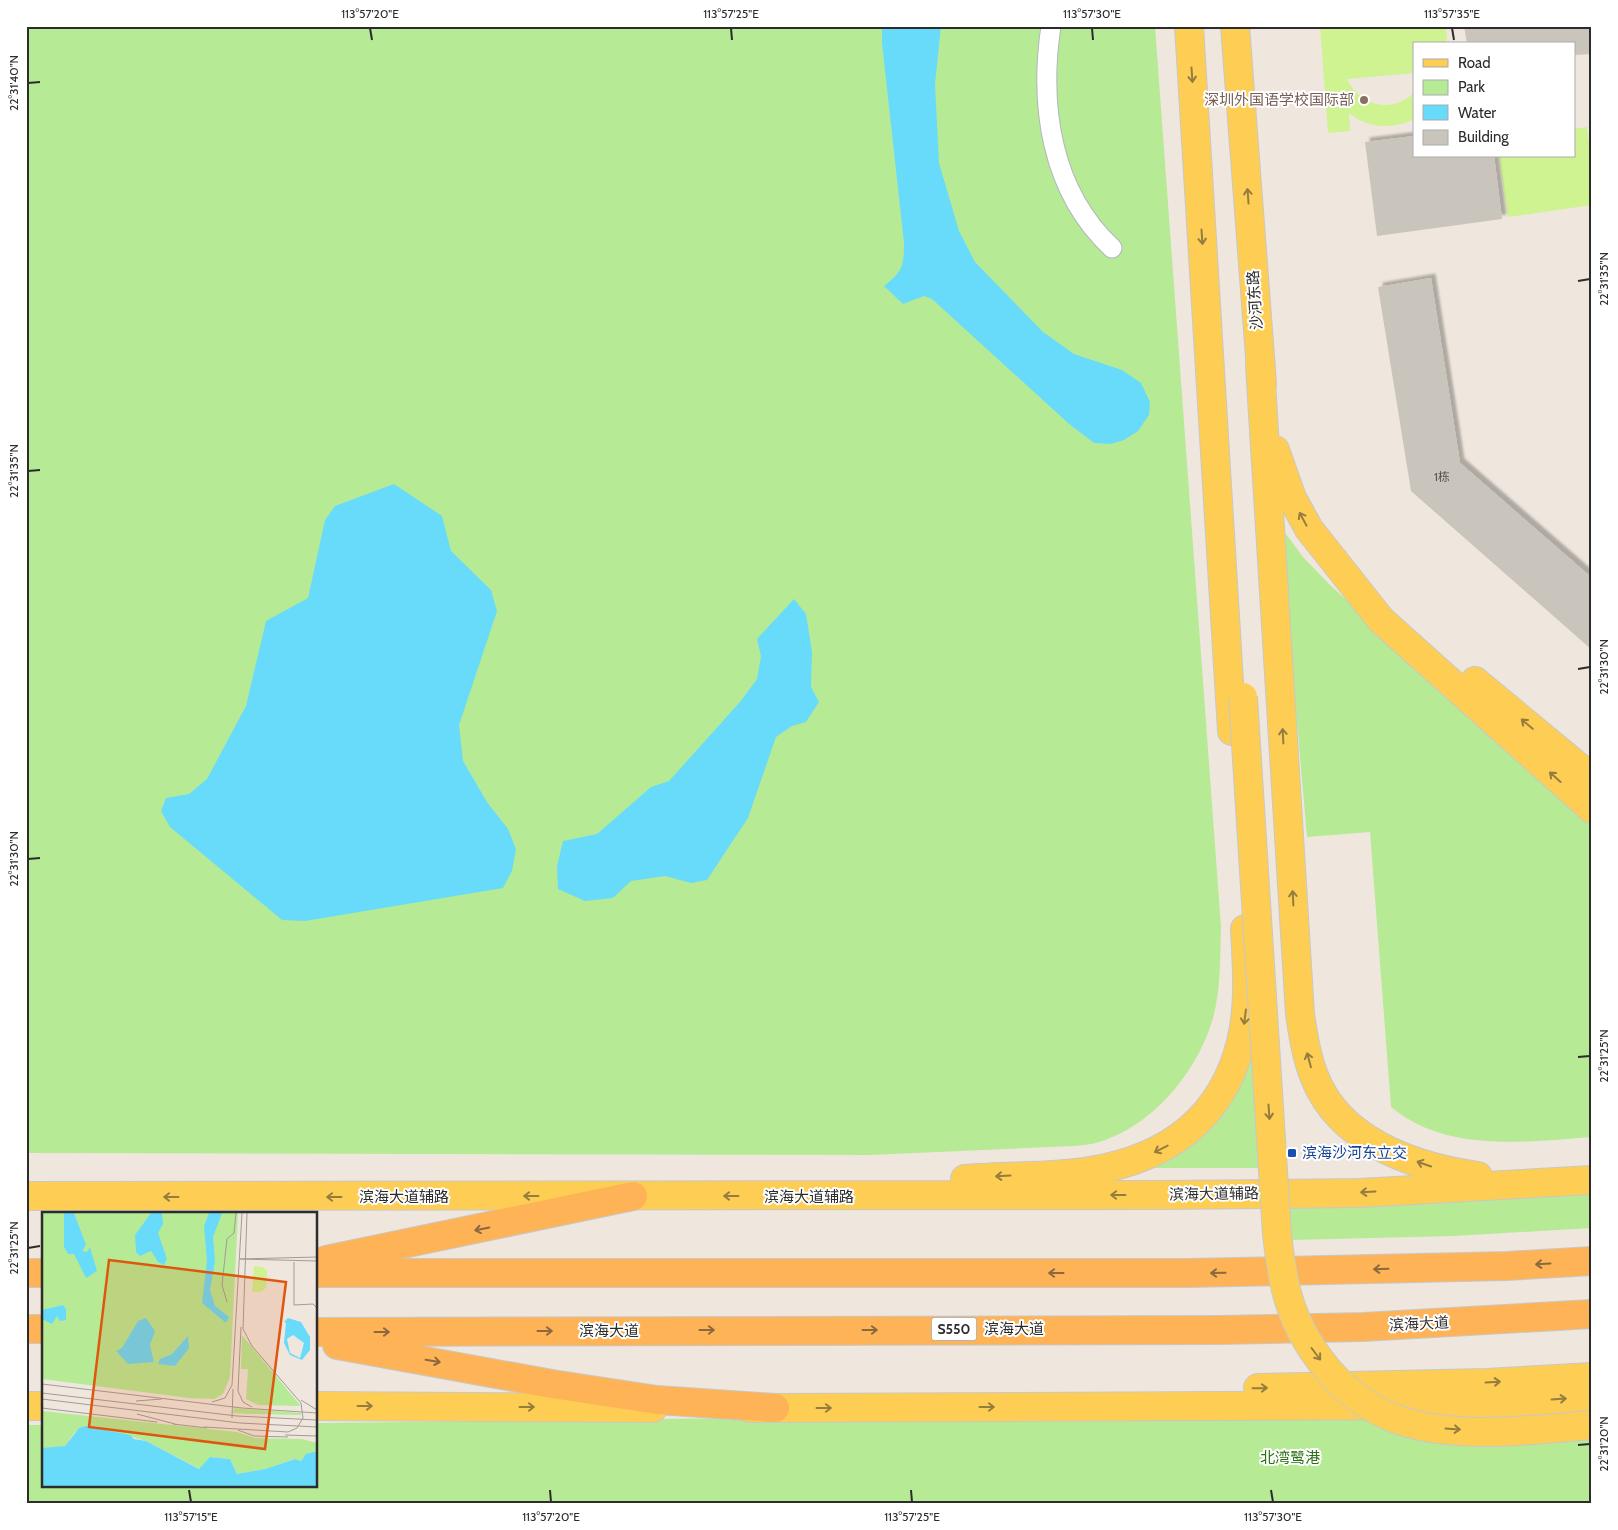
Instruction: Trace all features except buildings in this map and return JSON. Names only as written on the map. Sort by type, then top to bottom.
[{"type":"highway","points":[[318,1262],[633,1196]]},
{"type":"highway","points":[[318,1272],[1188,1273],[1507,1266],[1592,1261]]},
{"type":"highway","points":[[26,1273],[42,1273]]},
{"type":"highway","name":"滨海大道","points":[[318,1332],[1220,1330],[1363,1327],[1592,1314]]},
{"type":"highway","points":[[26,1329],[42,1329]]},
{"type":"highway","points":[[318,1340],[637,1398],[776,1408]]},
{"type":"main road","points":[[850,1197],[929,1183],[1087,1171],[1117,1166],[1143,1158],[1166,1147],[1202,1118],[1214,1103],[1234,1066],[1242,1041],[1246,1012],[1246,950],[1189,26]]},
{"type":"main road","name":"沙河东路","points":[[1235,26],[1260,366],[1272,441],[1282,473],[1309,529],[1331,559]]},
{"type":"main road","points":[[1260,366],[1300,1014],[1311,1068],[1322,1093],[1340,1116],[1362,1136],[1386,1149],[1444,1171],[1509,1180],[1558,1183]]},
{"type":"main road","points":[[1213,410],[1229,514],[1243,697],[1277,1234],[1286,1292],[1297,1322],[1312,1349],[1328,1370],[1374,1410],[1400,1420],[1431,1427],[1501,1432],[1592,1425]]},
{"type":"main road","points":[[1331,559],[1592,778]]},
{"type":"main road","points":[[1331,559],[1380,620],[1592,809]]},
{"type":"main road","name":"滨海大道辅路","points":[[26,1196],[850,1197],[1359,1193],[1592,1180]]},
{"type":"main road","points":[[1038,1406],[1094,1399],[1221,1390],[1486,1383],[1592,1377]]},
{"type":"main road","points":[[318,1406],[776,1408],[1467,1404],[1592,1397]]},
{"type":"main road","points":[[26,1406],[42,1406]]},
{"type":"street","points":[[1051,26],[1047,103],[1053,145],[1071,197],[1095,232],[1112,248]]},
{"type":"green space","points":[[26,26],[1155,26],[1221,927],[1219,984],[1213,1018],[1206,1038],[1196,1057],[1185,1076],[1171,1094],[1155,1110],[1119,1134],[1096,1143],[1073,1146],[870,1155],[26,1153]]},
{"type":"green space","points":[[1320,26],[1446,26],[1447,42],[1413,42],[1413,73],[1347,79],[1360,96],[1377,104],[1396,103],[1405,100],[1413,94],[1413,120],[1398,125],[1380,126],[1364,122],[1349,113],[1350,131],[1328,133]]},
{"type":"green space","points":[[1587,127],[1592,165],[1592,205],[1508,217],[1499,158],[1576,158],[1576,129]]},
{"type":"green space","points":[[1280,526],[1303,557],[1330,585],[1592,824],[1592,1137],[1514,1142],[1461,1138],[1436,1132],[1413,1122],[1391,1107],[1370,832],[1307,837]]},
{"type":"green space","points":[[1255,1032],[1267,1168],[1151,1168],[1198,1138],[1219,1118],[1237,1088]]},
{"type":"green space","points":[[1592,1190],[1592,1228],[1454,1236],[1291,1240],[1287,1201]]},
{"type":"green space","name":"北湾鹭港","points":[[1342,1411],[1592,1435],[1592,1504],[26,1504],[26,1425],[42,1425],[42,1488],[318,1488],[318,1423]]},
{"type":"water","points":[[882,26],[941,26],[935,84],[939,163],[959,231],[975,262],[1043,332],[1074,354],[1122,370],[1141,383],[1150,402],[1149,415],[1138,431],[1124,440],[1111,444],[1094,443],[1068,423],[932,299],[924,296],[903,304],[884,286],[895,277],[901,268],[904,243],[882,43]]},
{"type":"water","points":[[394,484],[442,516],[451,551],[491,590],[497,611],[459,725],[463,761],[487,802],[508,829],[516,849],[512,871],[503,888],[305,921],[282,920],[170,827],[161,811],[166,798],[189,794],[207,779],[246,706],[266,621],[308,598],[325,520],[335,506]]},
{"type":"water","points":[[794,599],[806,614],[812,652],[811,687],[819,702],[806,722],[792,726],[776,737],[748,818],[707,880],[691,883],[665,876],[631,881],[613,898],[585,901],[558,889],[557,866],[563,841],[597,834],[651,787],[669,781],[740,702],[757,679],[761,656],[757,639]]},
{"type":"place","name":"深圳外国语学校国际部","points":[[1364,100]]},
{"type":"place","name":"滨海沙河东立交","points":[[1292,1153]]}]
